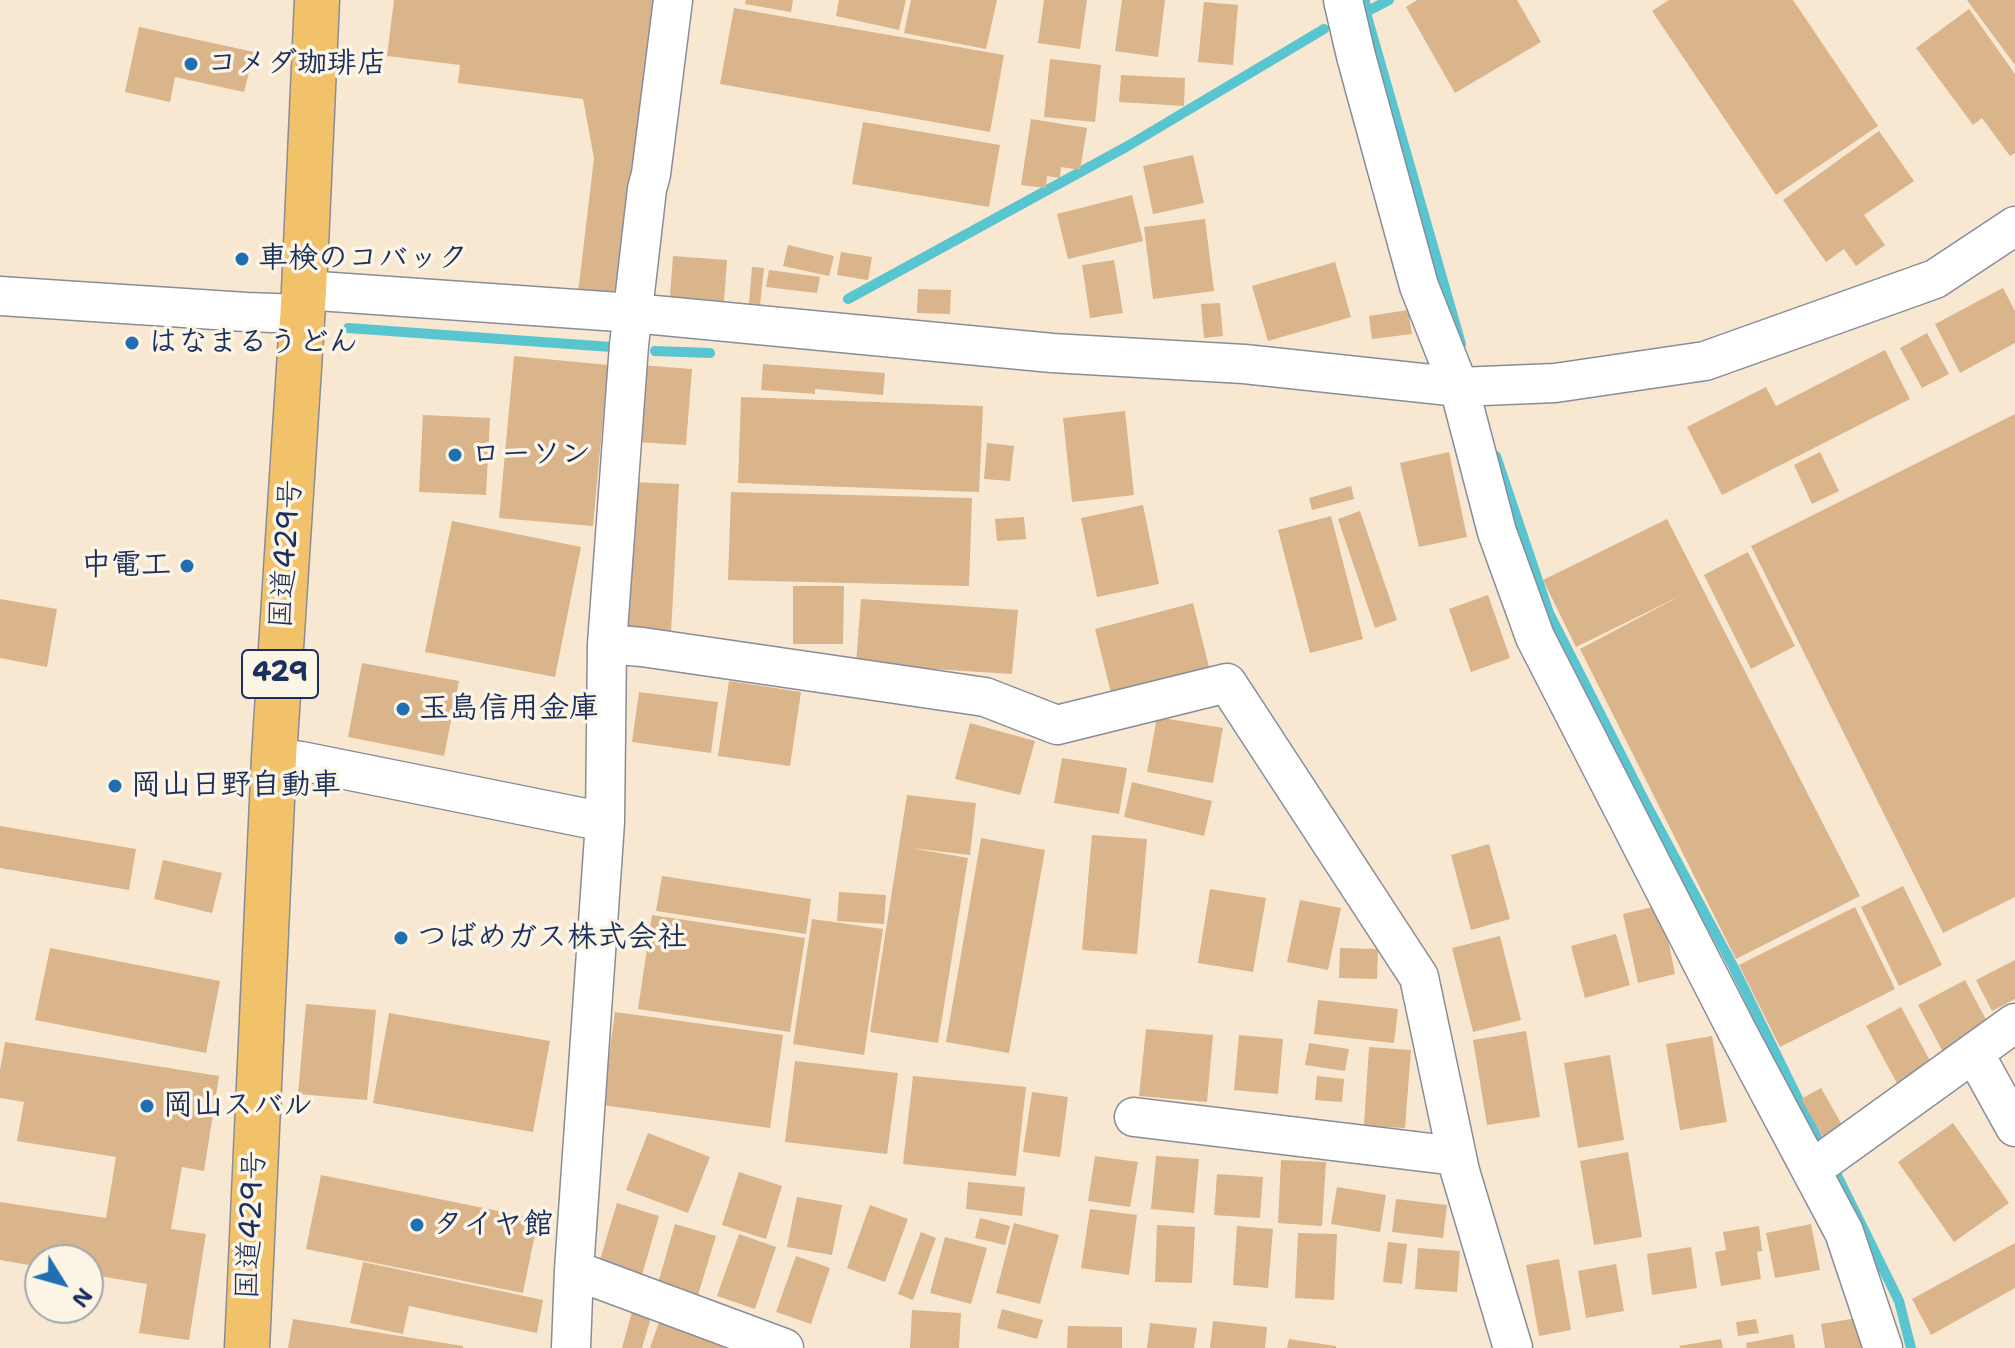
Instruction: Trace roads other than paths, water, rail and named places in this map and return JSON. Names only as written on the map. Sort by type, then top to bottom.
[{"type":"highway","name":"国道429号","points":[[247,1348],[274,757],[303,302],[317,0]]},
{"type":"street","points":[[571,1348],[605,822],[607,644],[629,345],[673,0]]},
{"type":"street","points":[[1352,2],[1419,286],[1459,387],[1497,532],[1535,637],[1844,1232],[1883,1348]]},
{"type":"street","points":[[0,296],[246,312],[303,302],[633,313],[1052,353],[1244,364],[1459,387],[1555,383],[1705,361],[1935,279],[2015,226]]},
{"type":"street","points":[[607,644],[985,697],[1057,725],[1227,683],[1419,977],[1456,1156],[1513,1348]]},
{"type":"street","points":[[274,757],[605,822]]},
{"type":"street","points":[[1811,1170],[2015,1023]]},
{"type":"street","points":[[1974,1053],[2015,1127]]},
{"type":"street","points":[[1134,1117],[1456,1156]]},
{"type":"street","points":[[574,1270],[784,1348]]},
{"type":"waterway","points":[[1365,0],[1366,13],[1461,344]]},
{"type":"waterway","points":[[1362,14],[1389,0]]},
{"type":"waterway","points":[[848,299],[1126,147],[1324,29]]},
{"type":"waterway","points":[[348,328],[611,347]]},
{"type":"waterway","points":[[655,351],[710,353]]},
{"type":"waterway","points":[[1496,456],[1549,613],[1733,966],[1822,1148]]},
{"type":"waterway","points":[[1831,1163],[1899,1301],[1911,1348]]},
{"type":"place","name":"コメダ珈琲店","points":[[191,64]]},
{"type":"place","name":"車検のコバック","points":[[242,259]]},
{"type":"place","name":"はなまるうどん","points":[[132,343]]},
{"type":"place","name":"ローソン","points":[[455,455]]},
{"type":"place","name":"中電工","points":[[187,566]]},
{"type":"place","name":"玉島信用金庫","points":[[403,709]]},
{"type":"place","name":"岡山日野自動車","points":[[115,786]]},
{"type":"place","name":"つばめガス株式会社","points":[[401,938]]},
{"type":"place","name":"岡山スバル","points":[[147,1106]]},
{"type":"place","name":"タイヤ館","points":[[417,1225]]}]
